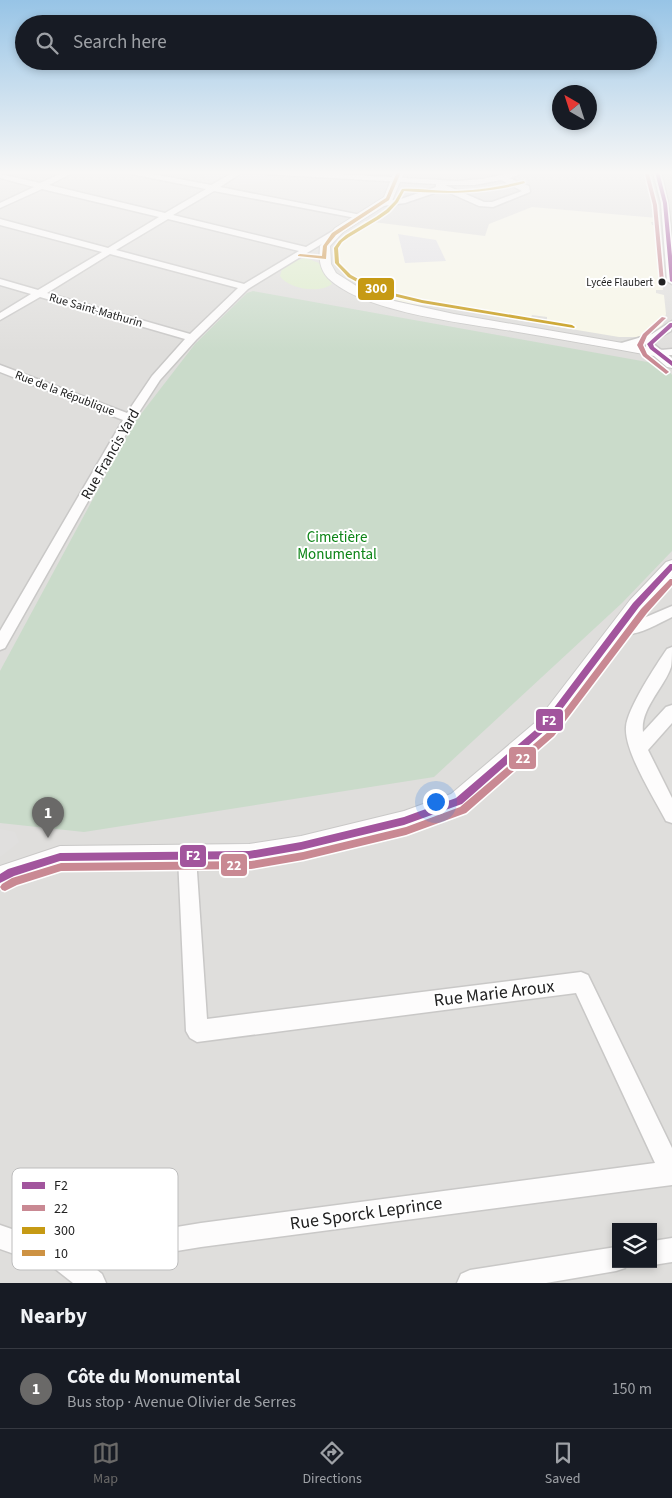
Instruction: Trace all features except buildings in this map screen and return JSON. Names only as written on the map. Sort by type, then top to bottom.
[{"type":"street","points":[[37,232],[247,286]]},
{"type":"street","points":[[0,317],[141,232]]},
{"type":"street","points":[[230,232],[306,251],[324,251]]},
{"type":"street","points":[[337,232],[334,234],[324,251],[328,270],[338,280],[354,290],[381,302],[454,318],[658,353],[672,352]]},
{"type":"street","points":[[670,232],[672,281]]},
{"type":"street","name":"Rue Francis Yard","points":[[0,644],[129,418],[156,378],[192,338],[247,286],[334,234]]},
{"type":"street","name":"Rue Saint-Mathurin","points":[[0,282],[192,338]]},
{"type":"street","points":[[622,346],[655,337],[667,331],[672,324]]},
{"type":"street","points":[[655,337],[650,344],[672,364]]},
{"type":"street","name":"Rue de la République","points":[[0,368],[129,418]]},
{"type":"street","points":[[6,876],[60,857],[249,855],[301,846],[404,821],[459,801],[544,727],[620,629],[636,605],[672,566]]},
{"type":"street","points":[[620,629],[634,628],[672,611]]},
{"type":"street","points":[[672,653],[660,671],[633,726],[638,749],[672,815]]},
{"type":"street","points":[[638,749],[672,712]]},
{"type":"street","name":"Rue Marie Aroux","points":[[187,857],[197,1031],[581,982],[672,1173]]},
{"type":"street","name":"Rue Sporck Leprince","points":[[178,1239],[672,1173]]},
{"type":"street","points":[[0,1237],[12,1241]]},
{"type":"street","points":[[657,1252],[672,1250]]},
{"type":"street","points":[[470,1283],[612,1260]]},
{"type":"street","points":[[76,1270],[93,1283]]},
{"type":"shaded area","points":[[0,232],[672,232],[672,1283],[0,1283]]},
{"type":"shaded area","points":[[349,232],[452,232],[485,236],[486,232],[658,232],[663,290],[656,290],[656,293],[664,295],[666,314],[663,324],[658,329],[637,337],[619,337],[547,325],[547,317],[532,315],[529,322],[452,308],[410,304],[384,297],[365,288],[347,275],[336,254],[341,240]]},
{"type":"shaded area","points":[[398,234],[436,240],[446,261],[405,263]]},
{"type":"shaded area","points":[[0,829],[15,832],[19,842],[0,857]]},
{"type":"green space","points":[[306,258],[319,263],[332,284],[320,289],[304,289],[290,284],[280,276],[282,269],[297,260]]},
{"type":"green space","name":"Cimetière Monumental","points":[[253,291],[664,365],[672,375],[672,551],[622,603],[434,777],[84,832],[0,823],[0,671],[134,423],[195,344],[247,293]]},
{"type":"transit line","name":"10","points":[[300,255],[324,258],[325,246],[337,232]]},
{"type":"transit line","name":"300","points":[[354,232],[340,241],[336,248],[337,263],[349,276],[370,287],[422,302],[572,327]]},
{"type":"transit line","name":"22","points":[[657,232],[662,282]]},
{"type":"transit line","name":"F2","points":[[668,232],[672,281]]},
{"type":"transit line","name":"22","points":[[664,318],[645,335],[640,345],[645,355],[666,372]]},
{"type":"transit line","name":"F2","points":[[672,324],[650,344],[652,348],[672,364]]},
{"type":"transit line","name":"F2","points":[[0,879],[11,872],[60,857],[249,855],[301,846],[404,821],[459,801],[544,727],[636,605],[672,566]]},
{"type":"transit line","name":"22","points":[[5,887],[15,881],[61,867],[251,865],[303,856],[406,831],[463,810],[551,734],[644,611],[672,581]]},
{"type":"place","name":"Lycée Flaubert","points":[[662,282]]},
{"type":"place","name":"Côte du Monumental","points":[[48,838]]}]
